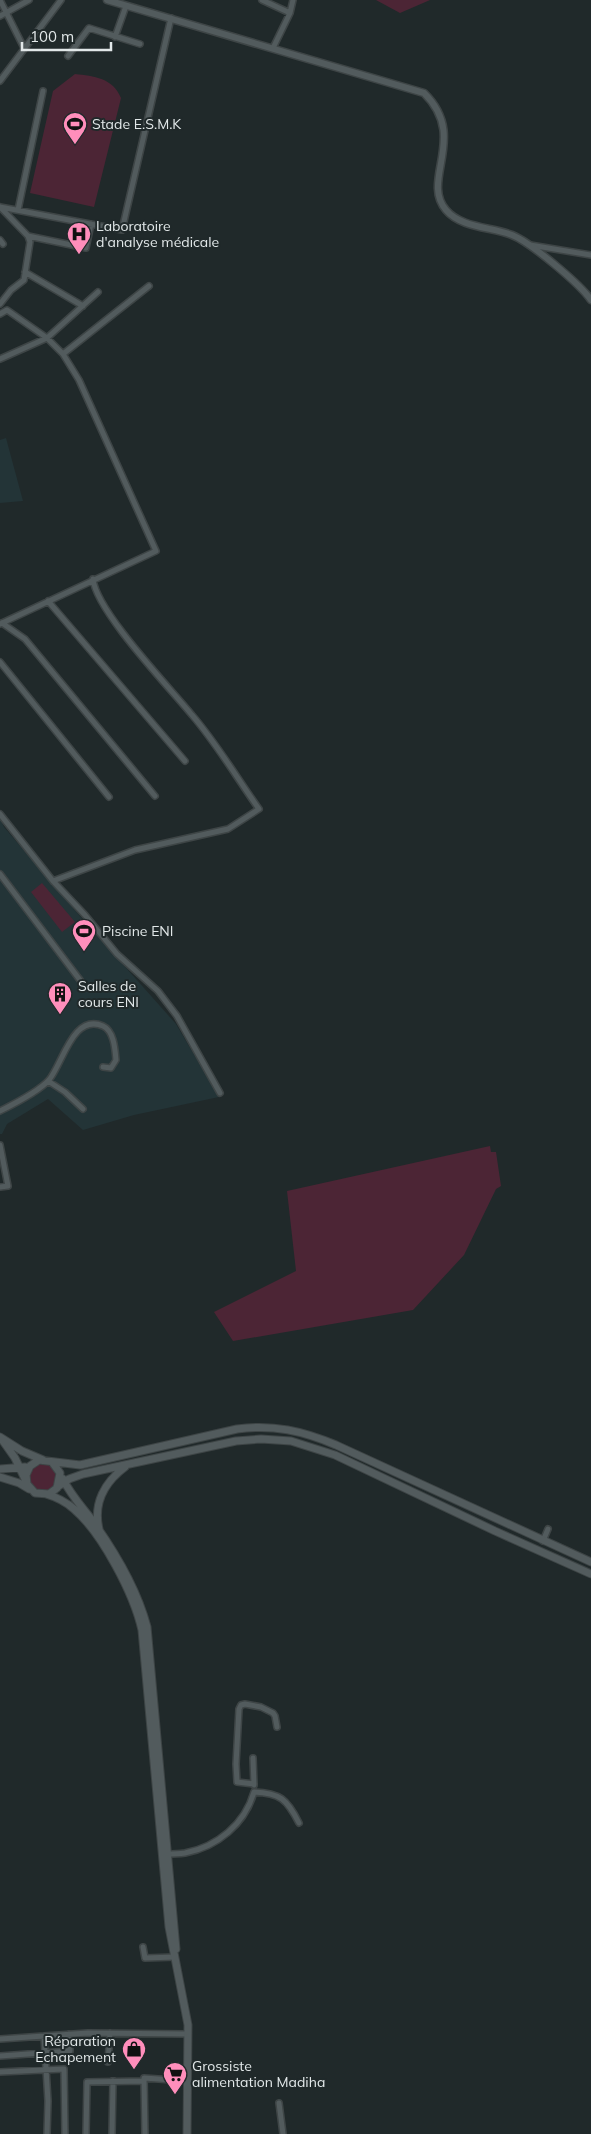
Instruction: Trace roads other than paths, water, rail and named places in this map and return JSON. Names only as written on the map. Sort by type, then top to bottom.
[{"type":"main road","points":[[1,1438],[22,1451],[43,1460],[80,1465],[237,1429],[264,1427],[288,1429],[336,1445],[591,1562]]},
{"type":"main road","points":[[1,1438],[32,1491]]},
{"type":"main road","points":[[46,1494],[64,1482],[83,1474],[236,1440],[291,1441],[334,1455],[591,1574]]},
{"type":"main road","points":[[26,1480],[27,1470],[30,1466],[36,1461],[43,1460]]},
{"type":"main road","points":[[52,1462],[127,1577],[141,1606],[147,1627],[165,1854],[168,1926],[188,2034],[187,2134]]},
{"type":"main road","points":[[99,1532],[97,1512],[102,1494],[111,1479],[128,1465]]},
{"type":"main road","points":[[0,1469],[30,1466]]},
{"type":"main road","points":[[57,1488],[60,1473]]},
{"type":"main road","points":[[0,1477],[19,1483],[39,1494],[46,1494],[73,1508],[90,1527],[117,1570],[136,1608],[144,1646],[165,1854]]},
{"type":"street","points":[[0,0],[24,48]]},
{"type":"street","points":[[0,16],[29,0]]},
{"type":"street","points":[[0,81],[61,0]]},
{"type":"street","points":[[262,0],[290,13]]},
{"type":"street","points":[[273,48],[290,13],[293,0]]},
{"type":"street","points":[[112,1],[424,93],[435,104],[441,114],[445,130],[445,142],[439,173],[440,200],[444,208],[452,217],[512,235],[530,245],[580,288],[591,300]]},
{"type":"street","points":[[115,37],[126,6]]},
{"type":"street","points":[[0,207],[122,230],[171,18]]},
{"type":"street","points":[[68,56],[89,28],[140,44]]},
{"type":"street","points":[[18,210],[43,91]]},
{"type":"street","points":[[0,207],[28,236],[30,242],[24,280],[11,290],[0,304],[47,338],[63,354],[79,380],[156,551],[1,624]]},
{"type":"street","points":[[28,236],[86,248],[91,224]]},
{"type":"street","points":[[530,245],[591,255]]},
{"type":"street","points":[[25,272],[83,306]]},
{"type":"street","points":[[63,354],[148,286]]},
{"type":"street","points":[[0,359],[47,338],[98,292]]},
{"type":"street","points":[[0,314],[7,310]]},
{"type":"street","points":[[53,881],[135,850],[228,830],[259,809],[193,715],[124,634],[94,590],[93,580]]},
{"type":"street","points":[[48,601],[185,761]]},
{"type":"street","points":[[1,624],[25,639],[155,796]]},
{"type":"street","points":[[0,662],[110,797]]},
{"type":"street","points":[[0,814],[53,881],[85,915],[117,954],[158,992],[178,1016],[220,1094]]},
{"type":"street","points":[[0,874],[80,980]]},
{"type":"street","points":[[0,1111],[48,1081],[77,1030],[87,1024],[108,1028],[113,1039],[116,1060],[111,1068],[103,1067]]},
{"type":"street","points":[[48,1081],[65,1092],[82,1108]]},
{"type":"street","points":[[0,1145],[8,1186],[0,1187]]},
{"type":"street","points":[[542,1541],[548,1528]]},
{"type":"street","points":[[254,1784],[237,1782],[236,1764],[239,1709],[241,1705],[245,1704],[267,1710],[275,1716],[277,1727]]},
{"type":"street","points":[[165,1854],[192,1852],[219,1840],[244,1815],[254,1792],[253,1758]]},
{"type":"street","points":[[254,1792],[276,1794],[292,1810],[299,1823]]},
{"type":"street","points":[[143,1947],[145,1958],[175,1957]]},
{"type":"street","points":[[108,2062],[110,2033]]},
{"type":"street","points":[[0,2039],[69,2034],[188,2034]]},
{"type":"street","points":[[0,2056],[70,2051],[69,2034]]},
{"type":"street","points":[[44,2036],[47,2134]]},
{"type":"street","points":[[0,2072],[64,2069],[65,2134]]},
{"type":"street","points":[[86,2134],[86,2082],[144,2081],[144,2078],[187,2080]]},
{"type":"street","points":[[112,2134],[113,2081]]},
{"type":"street","points":[[144,2081],[145,2134]]},
{"type":"street","points":[[279,2103],[283,2134]]},
{"type":"place","name":"Stade E.S.M.K","points":[[75,145]]},
{"type":"place","name":"Laboratoire d'analyse médicale","points":[[79,255]]},
{"type":"place","name":"Piscine ENI","points":[[84,952]]},
{"type":"place","name":"Salles de cours ENI","points":[[60,1015]]},
{"type":"place","name":"Réparation Echapement","points":[[134,2070]]},
{"type":"place","name":"Grossiste alimentation Madiha","points":[[175,2095]]}]
